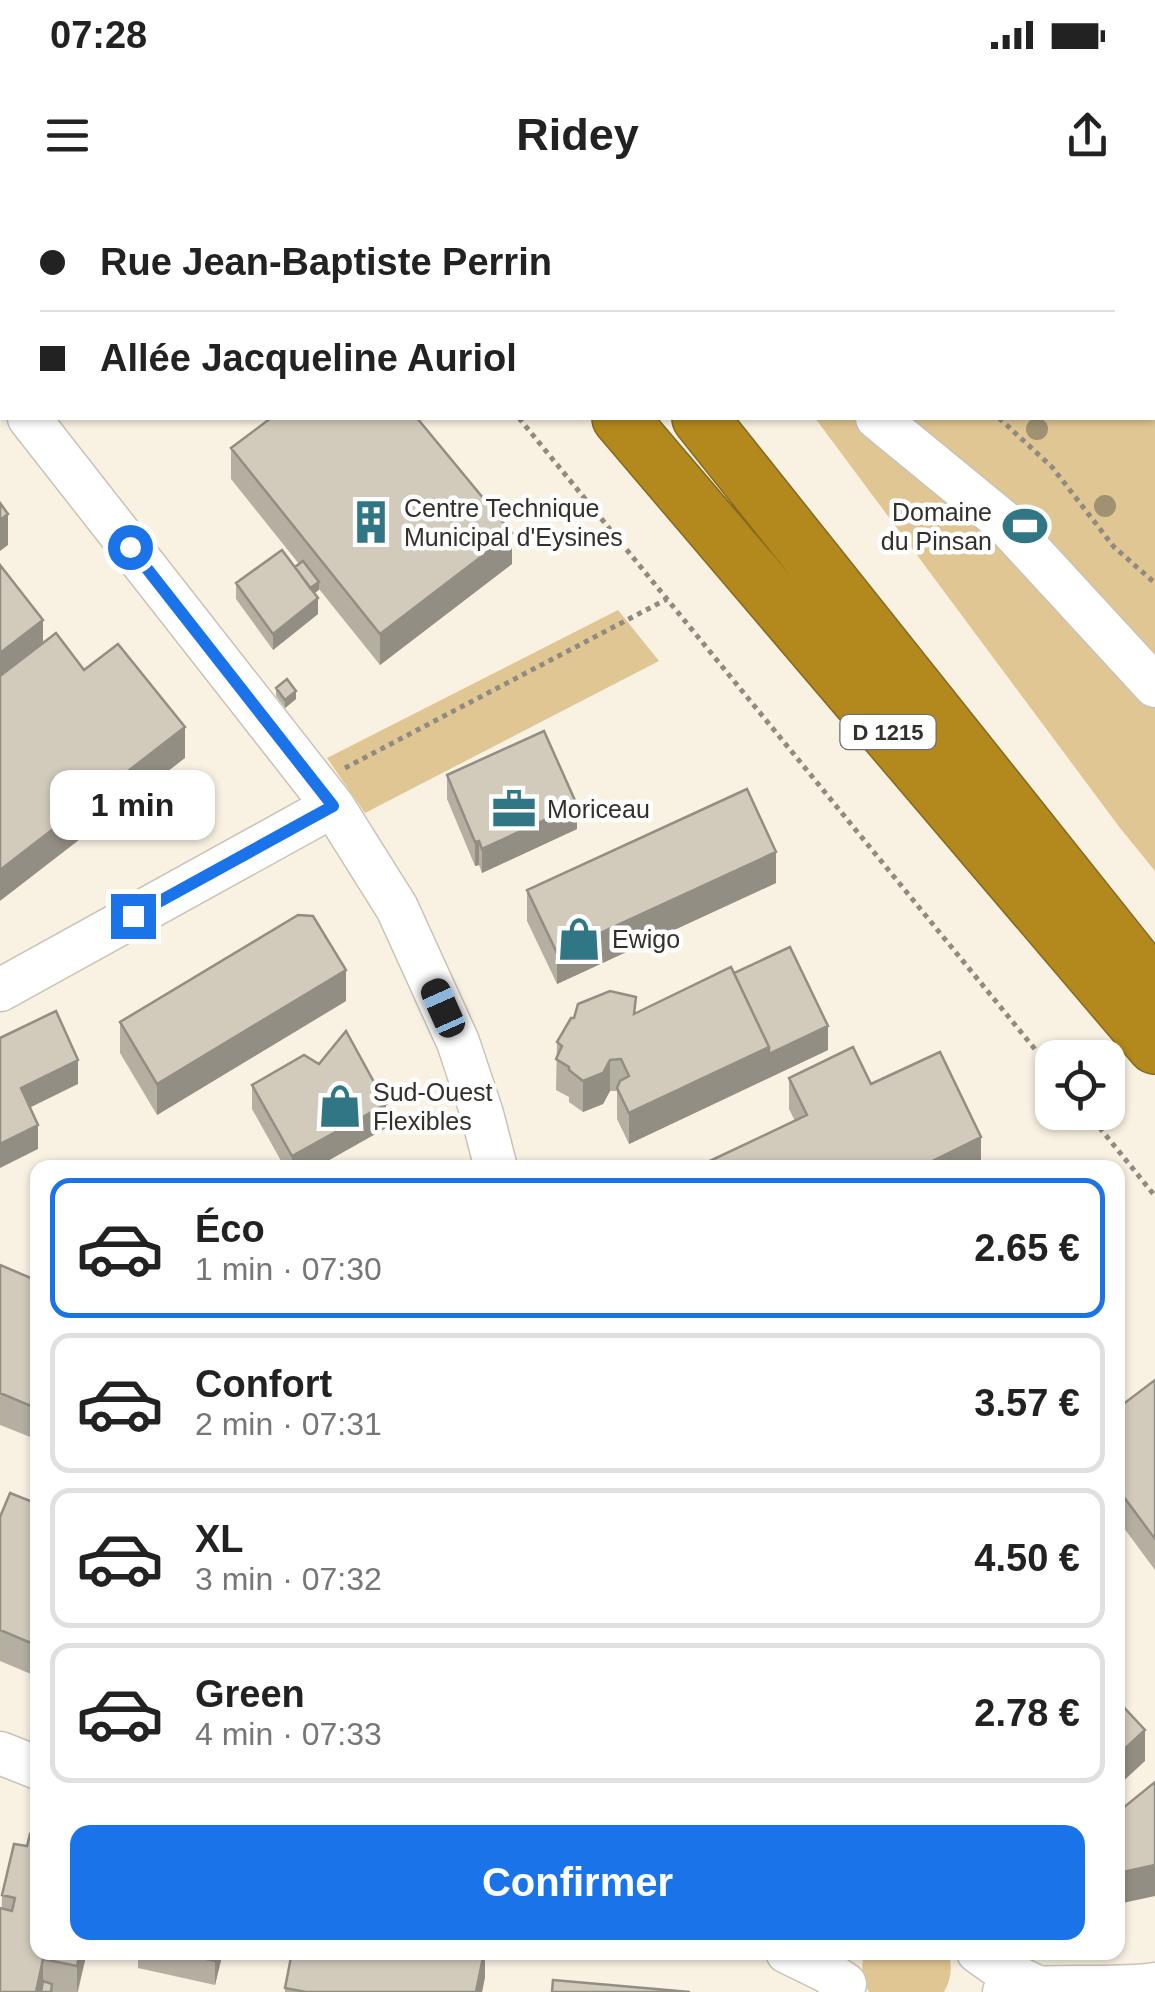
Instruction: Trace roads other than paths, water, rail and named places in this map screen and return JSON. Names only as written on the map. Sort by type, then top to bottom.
[{"type":"highway","name":"D 1215","points":[[622,420],[1155,1046]]},
{"type":"highway","name":"D 1215","points":[[702,420],[1155,989]]},
{"type":"street","points":[[32,420],[324,795],[397,908],[458,1042],[494,1160]]},
{"type":"street","points":[[879,420],[1005,523],[1155,686]]},
{"type":"street","points":[[0,990],[324,795]]},
{"type":"street","points":[[0,1753],[30,1765]]},
{"type":"street","points":[[803,1960],[847,1976]]},
{"type":"street","points":[[966,1992],[969,1960]]},
{"type":"street","points":[[989,1960],[1020,1989],[1129,1988],[1155,1984]]},
{"type":"place","name":"Centre Technique Municipal d'Eysines","points":[[371,522]]},
{"type":"place","name":"Domaine du Pinsan","points":[[1025,526]]},
{"type":"place","name":"Moriceau","points":[[514,809]]},
{"type":"place","name":"Ewigo","points":[[579,939]]},
{"type":"place","name":"Sud-Ouest Flexibles","points":[[340,1106]]}]
